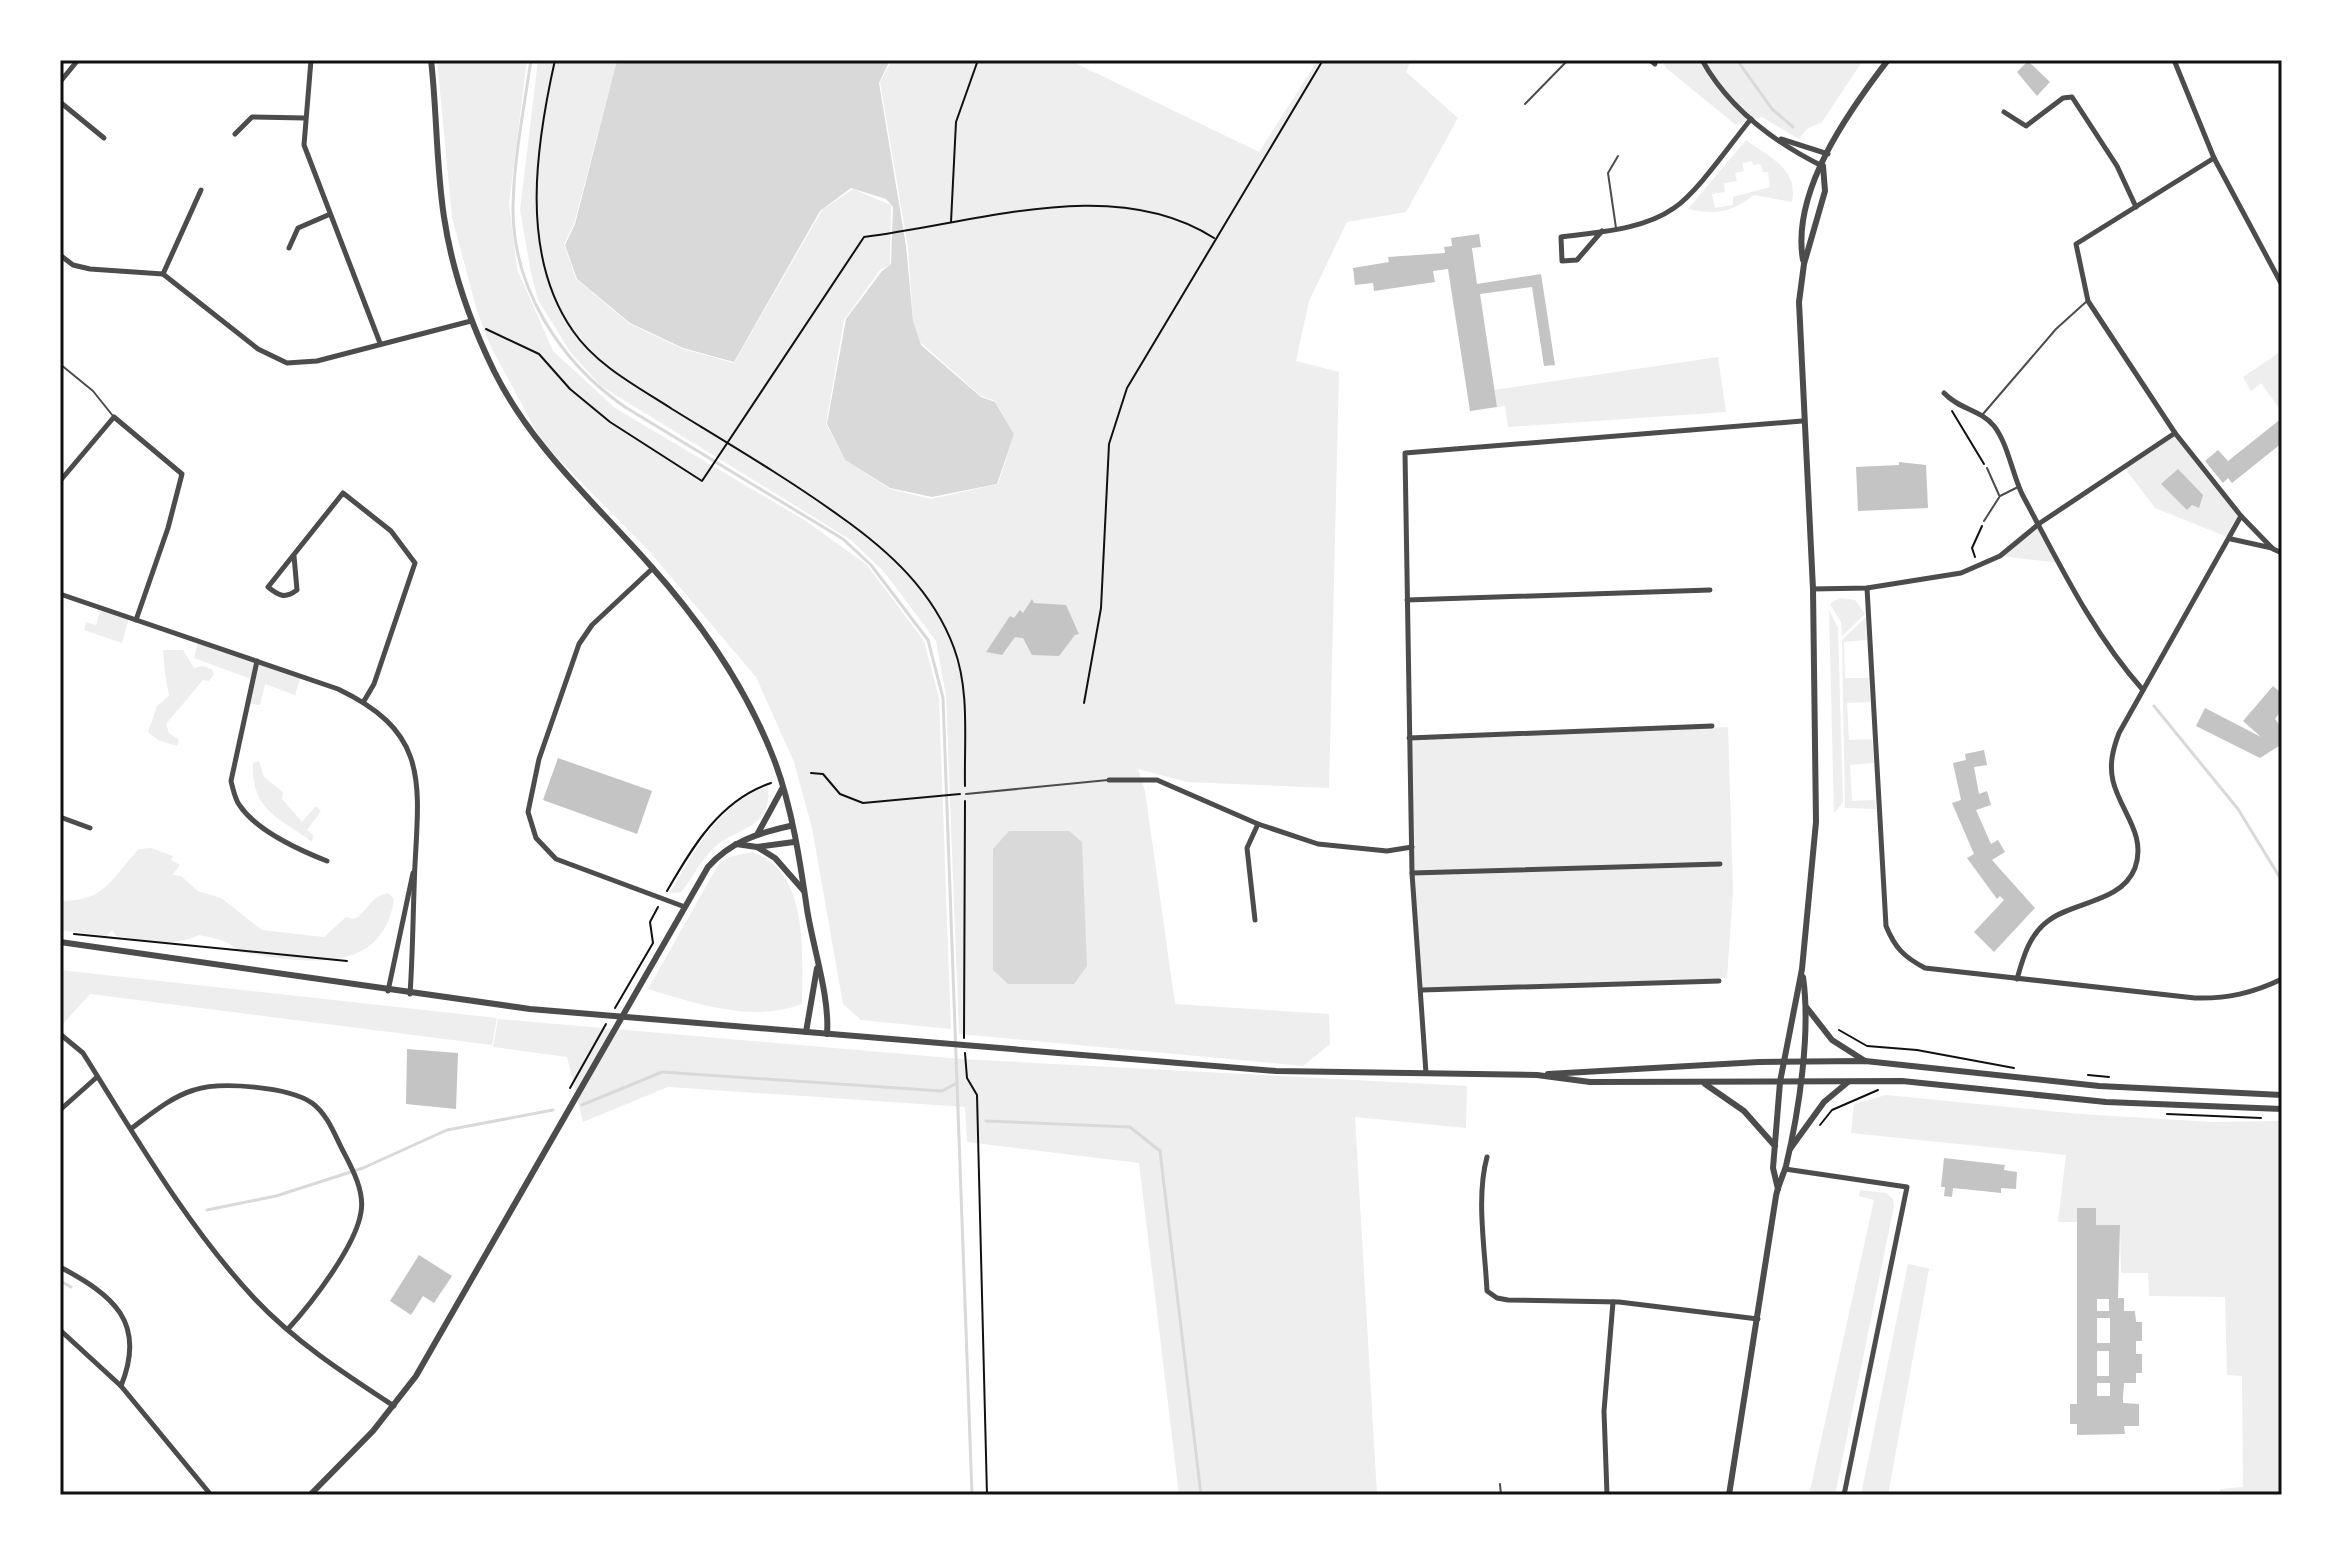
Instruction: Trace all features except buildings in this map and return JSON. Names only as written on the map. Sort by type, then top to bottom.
[{"type":"street","points":[[60,82],[78,60]]},
{"type":"street","points":[[311,60],[304,145],[328,215],[380,343]]},
{"type":"street","points":[[431,60],[444,215],[454,268],[471,321],[495,374],[524,422],[565,474],[653,568],[701,627],[737,682],[770,751],[782,789],[826,1009],[827,1034]]},
{"type":"street","points":[[1702,60],[1724,93],[1751,119],[1797,153],[1823,166]]},
{"type":"street","points":[[1804,264],[1800,225],[1809,188],[1888,60]]},
{"type":"street","points":[[2174,60],[2214,158],[2282,285]]},
{"type":"street","points":[[2004,112],[2026,126],[2063,98],[2072,97],[2117,166],[2136,207]]},
{"type":"street","points":[[60,102],[104,138]]},
{"type":"street","points":[[235,134],[252,117],[304,118]]},
{"type":"street","points":[[1602,231],[1577,260],[1562,261],[1561,237],[1602,231],[1616,229],[1672,210],[1751,119]]},
{"type":"street","points":[[1780,139],[1828,154]]},
{"type":"street","points":[[2214,158],[2076,244],[2088,301],[2175,433],[2241,516],[2273,549]]},
{"type":"street","points":[[1778,1189],[1773,1168],[1780,1082],[1802,969],[1816,822],[1813,589],[1802,421],[1799,302],[1804,264],[1825,191],[1823,166]]},
{"type":"street","points":[[163,274],[201,190]]},
{"type":"street","points":[[289,248],[298,228],[328,215]]},
{"type":"street","points":[[60,255],[73,265],[90,269],[163,274],[276,360],[304,364],[471,321]]},
{"type":"street","points":[[1944,393],[1957,406],[1982,414],[1995,428],[2019,486],[2112,654],[2143,690]]},
{"type":"street","points":[[60,481],[114,417],[182,474],[168,528],[136,620]]},
{"type":"street","points":[[1426,1073],[1412,873],[1405,453],[1802,421]]},
{"type":"street","points":[[1813,589],[1867,588],[1961,573],[1979,566],[2000,556],[2040,523],[2175,433]]},
{"type":"street","points":[[294,556],[297,590],[289,596],[280,596],[268,587],[343,493],[391,531],[415,563],[376,679],[364,701]]},
{"type":"street","points":[[2017,979],[2025,948],[2048,921],[2111,893],[2126,882],[2135,868],[2138,847],[2134,827],[2113,782],[2111,754],[2143,690],[2241,516]]},
{"type":"street","points":[[2230,538],[2282,553]]},
{"type":"street","points":[[653,568],[592,625],[579,644],[539,759],[528,812],[536,838],[556,859],[685,907]]},
{"type":"street","points":[[1867,588],[1885,910],[1890,936],[1905,958],[1925,968],[2210,999],[2258,991],[2282,979]]},
{"type":"street","points":[[1407,600],[1710,590]]},
{"type":"street","points":[[60,594],[364,701],[384,717],[410,754],[419,802],[410,995]]},
{"type":"street","points":[[257,661],[231,781],[234,792],[239,806],[286,845],[327,861]]},
{"type":"street","points":[[1409,738],[1712,726]]},
{"type":"street","points":[[1109,780],[1157,780],[1258,824],[1318,844],[1387,851],[1412,847]]},
{"type":"street","points":[[758,833],[782,789]]},
{"type":"street","points":[[60,817],[90,828]]},
{"type":"street","points":[[1255,920],[1247,848],[1258,824]]},
{"type":"street","points":[[310,1495],[394,1406],[436,1342],[708,867],[720,853],[758,833],[790,826]]},
{"type":"street","points":[[736,844],[757,847],[794,842]]},
{"type":"street","points":[[757,847],[775,858],[804,891]]},
{"type":"street","points":[[1412,873],[1720,864]]},
{"type":"street","points":[[388,991],[415,865]]},
{"type":"street","points":[[60,942],[204,960],[410,995],[594,1016],[1276,1071],[1537,1075],[1590,1082],[1902,1081],[2119,1103],[2282,1109]]},
{"type":"street","points":[[806,1032],[817,968]]},
{"type":"street","points":[[1729,1495],[1801,1063],[1807,1008],[1802,969]]},
{"type":"street","points":[[1422,990],[1719,981]]},
{"type":"street","points":[[1807,1008],[1832,1040],[1865,1061]]},
{"type":"street","points":[[60,1034],[83,1053],[227,1265],[288,1329],[394,1406]]},
{"type":"street","points":[[1537,1075],[1573,1070],[1865,1061],[2099,1086],[2282,1095]]},
{"type":"street","points":[[60,1110],[97,1077]]},
{"type":"street","points":[[1702,1082],[1744,1111],[1775,1146]]},
{"type":"street","points":[[1788,1152],[1824,1102],[1848,1082]]},
{"type":"street","points":[[132,1128],[168,1102],[194,1089],[223,1086],[297,1095],[321,1112],[348,1159],[362,1210],[345,1248],[303,1312],[288,1329]]},
{"type":"street","points":[[1487,1157],[1483,1171],[1484,1215],[1487,1291],[1491,1295],[1508,1300],[1613,1302],[1758,1319]]},
{"type":"street","points":[[1785,1169],[1907,1187],[1844,1495]]},
{"type":"street","points":[[60,1267],[94,1285],[128,1322],[131,1340],[121,1386]]},
{"type":"street","points":[[1607,1495],[1604,1411],[1613,1302]]},
{"type":"street","points":[[60,1330],[121,1386],[211,1495]]},
{"type":"lane","points":[[1525,104],[1568,60]]},
{"type":"lane","points":[[1616,229],[1608,173],[1618,156]]},
{"type":"lane","points":[[1982,414],[2056,329],[2088,301]]},
{"type":"lane","points":[[60,364],[93,391],[114,417]]},
{"type":"lane","points":[[1987,468],[2000,496]]},
{"type":"lane","points":[[1984,521],[2000,496],[2019,486]]},
{"type":"lane","points":[[966,794],[1109,780]]},
{"type":"lane","points":[[1500,1484],[1501,1495]]},
{"type":"path","points":[[555,60],[545,108],[536,209],[547,279],[573,331],[613,371],[817,499],[885,549],[916,582],[940,616],[962,673],[966,794],[964,1036],[967,1078],[977,1095],[987,1495]]},
{"type":"path","points":[[951,222],[956,122],[978,60]]},
{"type":"path","points":[[1084,703],[1101,608],[1109,444],[1127,388],[1323,60]]},
{"type":"path","points":[[471,321],[539,354],[570,389],[610,422],[702,481],[864,237],[1049,209],[1124,206],[1189,222],[1214,238]]},
{"type":"path","points":[[1950,407],[1987,468]]},
{"type":"path","points":[[1979,566],[1972,548],[1984,521]]},
{"type":"path","points":[[811,773],[823,774],[840,794],[863,803],[958,794]]},
{"type":"path","points":[[570,1088],[653,943],[650,922],[693,848],[743,793],[771,783]]},
{"type":"path","points":[[73,934],[347,961]]},
{"type":"path","points":[[1839,1030],[1867,1046],[1927,1051],[2017,1068]]},
{"type":"path","points":[[2079,1075],[2122,1078]]},
{"type":"path","points":[[1820,1125],[1832,1110],[1844,1103]]},
{"type":"shaded area","points":[[437,60],[527,60],[509,204],[517,269],[553,351],[615,408],[806,521],[867,565],[924,641],[939,698],[951,1029],[861,1020],[843,1004],[812,828],[794,762],[756,677],[649,551],[542,442],[490,345],[477,311],[452,217]]},
{"type":"shaded area","points":[[538,60],[617,60],[574,224],[564,244],[576,279],[630,324],[683,349],[734,363],[822,210],[853,189],[891,205],[890,265],[880,270],[844,320],[826,424],[845,460],[890,489],[931,499],[998,484],[1014,434],[995,401],[981,396],[920,342],[913,319],[908,248],[880,82],[892,60],[1069,60],[1259,152],[1318,60],[1411,60],[1406,72],[1458,118],[1406,212],[1347,222],[1309,301],[1296,361],[1339,372],[1329,788],[1187,782],[1138,769],[1145,791],[1175,1004],[1329,1014],[1330,1044],[1303,1066],[959,1034],[946,696],[936,641],[885,573],[851,540],[601,386],[571,353],[538,300],[520,210]]},
{"type":"shaded area","points":[[617,60],[890,60],[879,83],[906,246],[913,320],[921,345],[981,397],[995,402],[1014,434],[997,484],[932,497],[890,488],[845,460],[827,424],[846,319],[882,271],[891,264],[893,207],[886,199],[851,188],[820,211],[734,362],[683,348],[630,323],[577,279],[565,245],[575,224]]},
{"type":"shaded area","points":[[1662,60],[1863,60],[1822,122],[1807,129],[1799,139],[1762,117],[1736,125],[1666,68]]},
{"type":"shaded area","points":[[1746,140],[1781,165],[1791,181],[1792,202],[1754,195],[1738,206],[1723,211],[1688,209]],"holes":[[[1752,161],[1753,165],[1761,164],[1763,172],[1768,172],[1770,187],[1733,197],[1733,205],[1715,208],[1712,194],[1725,192],[1724,183],[1737,181],[1735,173],[1744,171],[1742,163]]]},
{"type":"shaded area","points":[[2282,351],[2282,412],[2261,383],[2251,391],[2243,377]]},
{"type":"shaded area","points":[[1718,357],[1726,412],[1508,427],[1505,406],[1497,407],[1494,390]]},
{"type":"shaded area","points":[[2175,433],[2241,516],[2230,538],[2155,508],[2124,467]]},
{"type":"shaded area","points":[[2040,523],[2060,563],[2000,556]]},
{"type":"shaded area","points":[[1839,598],[1855,600],[1865,614],[1842,636],[1841,622],[1830,604]]},
{"type":"shaded area","points":[[101,608],[129,618],[122,643],[84,630],[86,622],[96,625]]},
{"type":"shaded area","points":[[1829,610],[1838,628],[1843,802],[1834,813]]},
{"type":"shaded area","points":[[1866,617],[1867,640],[1844,642],[1845,678],[1869,678],[1870,702],[1847,703],[1849,740],[1872,739],[1874,763],[1850,765],[1852,801],[1875,800],[1876,809],[1845,808],[1842,640]]},
{"type":"shaded area","points":[[198,641],[301,676],[295,695],[265,684],[260,705],[245,703],[251,679],[194,658]]},
{"type":"shaded area","points":[[163,650],[183,650],[194,668],[202,666],[212,669],[214,674],[209,681],[203,680],[166,724],[169,733],[179,740],[177,746],[158,740],[148,732],[157,706],[169,696]]},
{"type":"shaded area","points":[[1728,727],[1733,890],[1727,978],[1422,990],[1417,958],[1409,738]]},
{"type":"shaded area","points":[[259,761],[264,777],[283,792],[282,799],[302,822],[316,806],[321,811],[307,830],[313,835],[312,842],[270,812],[263,803],[254,779],[253,763]]},
{"type":"shaded area","points":[[768,786],[768,800],[760,819],[715,847],[681,892],[670,893],[699,845],[722,816],[751,793]]},
{"type":"shaded area","points":[[1009,831],[1069,831],[1082,842],[1087,966],[1074,984],[1008,984],[993,970],[993,849]]},
{"type":"shaded area","points":[[151,848],[173,856],[171,860],[180,865],[172,875],[181,876],[198,891],[221,898],[262,930],[324,937],[346,917],[354,919],[359,916],[382,895],[388,893],[394,899],[387,924],[374,942],[357,953],[336,959],[314,961],[244,953],[225,942],[199,935],[158,942],[116,936],[112,930],[107,936],[60,930],[60,901],[76,900],[98,892],[114,879],[139,849]]},
{"type":"shaded area","points":[[752,852],[771,862],[784,877],[793,896],[801,939],[802,1004],[764,1012],[744,1012],[648,989],[718,865],[729,857]]},
{"type":"shaded area","points":[[60,970],[497,1018],[492,1045],[90,994],[61,1026]]},
{"type":"shaded area","points":[[498,1019],[962,1059],[1467,1086],[1466,1128],[1355,1117],[1377,1495],[1179,1495],[1139,1163],[967,1142],[965,1107],[668,1087],[583,1122],[567,1057],[493,1047]]},
{"type":"shaded area","points":[[1886,1095],[2080,1114],[2212,1122],[2282,1121],[2282,1495],[2220,1495],[2220,1489],[2243,1487],[2242,1376],[2227,1375],[2225,1297],[2149,1296],[2148,1273],[2121,1273],[2120,1225],[2096,1225],[2095,1208],[2077,1208],[2077,1222],[2058,1222],[2066,1155],[1851,1133],[1854,1104]]},
{"type":"shaded area","points":[[1860,1190],[1886,1193],[1893,1199],[1894,1206],[1835,1495],[1809,1495],[1874,1200],[1859,1196]]},
{"type":"shaded area","points":[[1908,1264],[1944,1272],[1929,1269],[1888,1495],[1861,1495]]},
{"type":"waterway","points":[[531,60],[515,170],[515,236],[531,294],[561,345],[601,389],[625,407],[843,539],[871,565],[928,640],[943,698],[972,1495]]},
{"type":"waterway","points":[[1737,60],[1772,109],[1793,127]]},
{"type":"waterway","points":[[2154,706],[2238,809],[2282,881]]},
{"type":"waterway","points":[[582,1105],[662,1072],[942,1091],[957,1083]]},
{"type":"waterway","points":[[207,1210],[276,1196],[363,1168],[447,1130],[553,1110]]},
{"type":"waterway","points":[[986,1121],[1130,1127],[1160,1151],[1201,1495]]},
{"type":"waterway","points":[[60,1281],[71,1287]]}]
